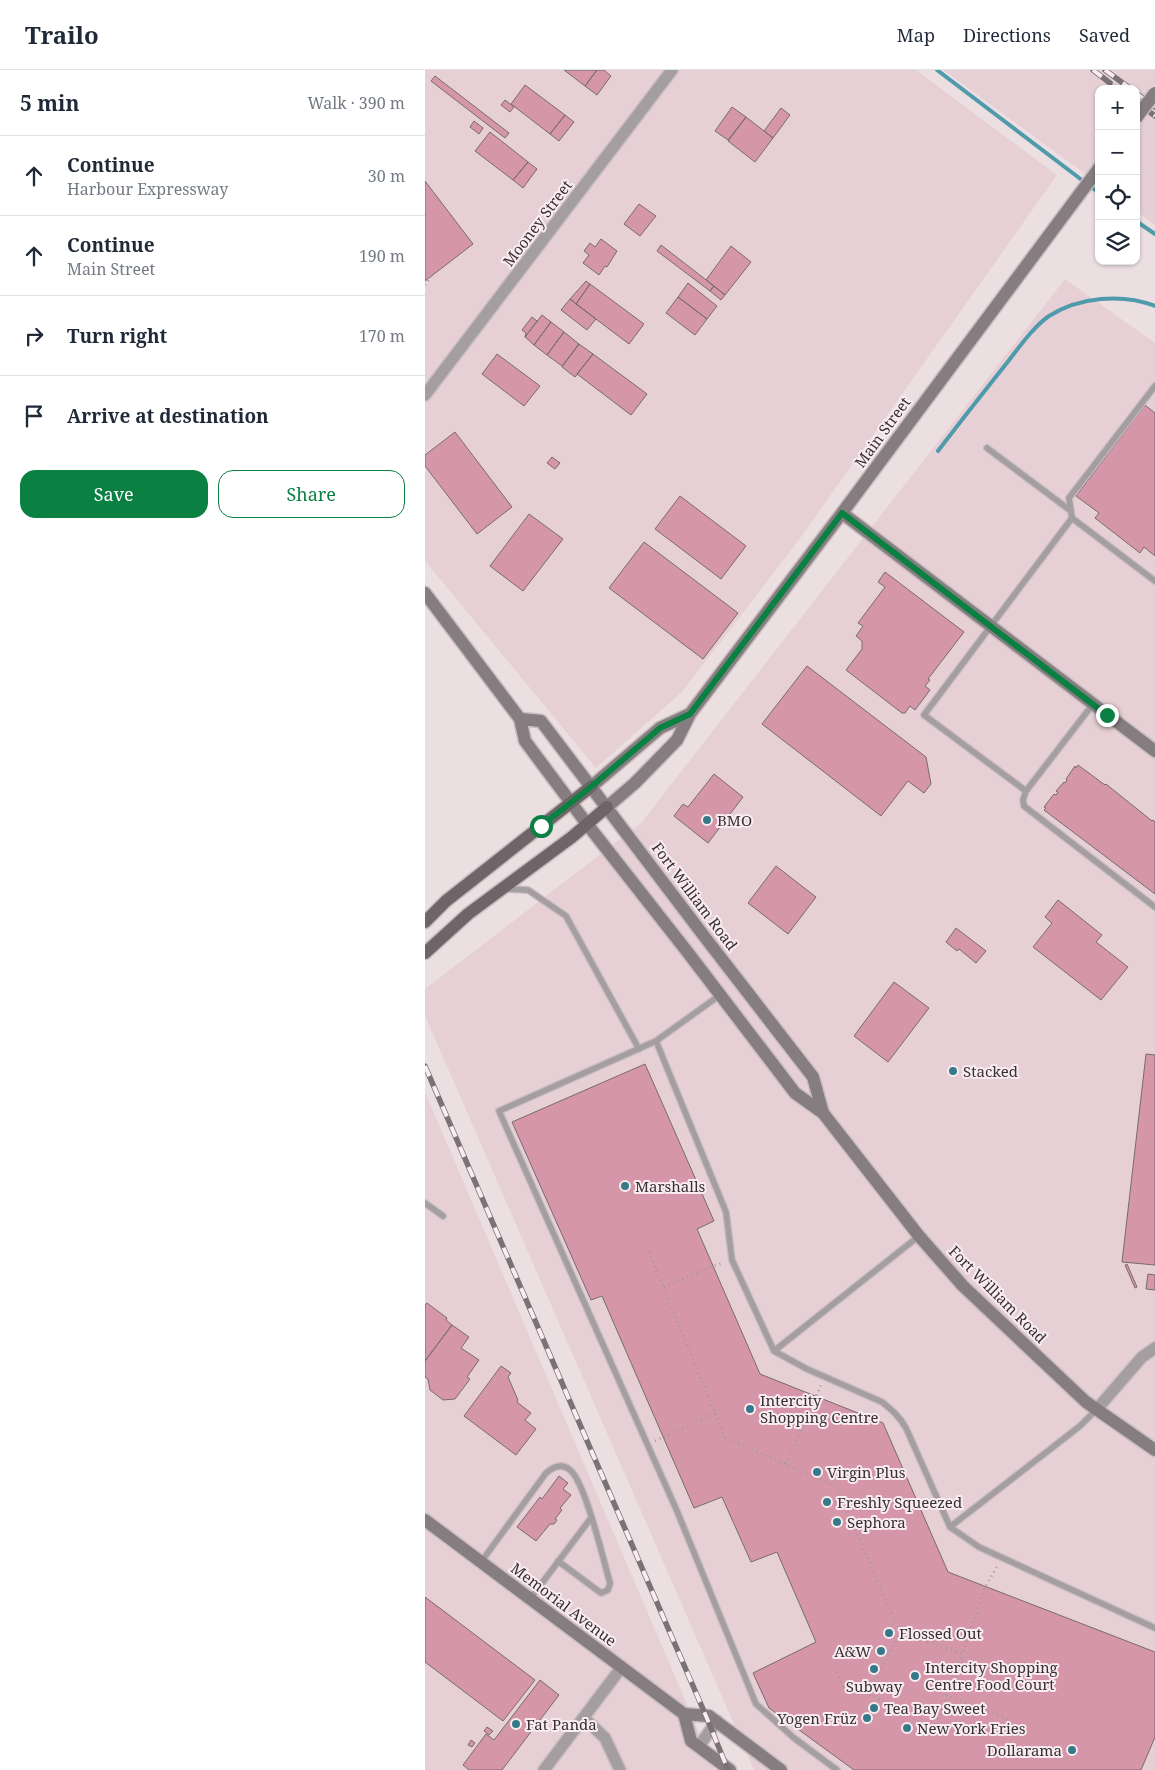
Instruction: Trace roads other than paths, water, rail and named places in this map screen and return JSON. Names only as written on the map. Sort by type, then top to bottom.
[{"type":"main road","points":[[1140,113],[1155,93]]},
{"type":"main road","name":"Main Street","points":[[607,807],[635,783],[677,740],[690,714],[1095,173]]},
{"type":"main road","points":[[842,513],[1155,751]]},
{"type":"main road","name":"Fort William Road","points":[[425,592],[520,719],[525,741],[795,1093],[823,1113],[919,1236],[963,1286],[1087,1402],[1155,1450]]},
{"type":"main road","name":"Main Street","points":[[592,786],[660,728],[690,714]]},
{"type":"main road","name":"Fort William Road","points":[[520,719],[541,720],[592,786],[707,940],[813,1077],[823,1113]]},
{"type":"main road","points":[[425,922],[446,901],[592,786]]},
{"type":"main road","points":[[425,953],[468,914],[572,838],[607,807]]},
{"type":"main road","name":"Memorial Avenue","points":[[425,1520],[684,1714]]},
{"type":"main road","points":[[730,1770],[691,1741],[684,1714],[709,1716],[781,1770]]},
{"type":"street","name":"Mooney Street","points":[[425,395],[673,70]]},
{"type":"street","points":[[1097,1409],[1142,1357],[1155,1348]]},
{"type":"street","points":[[544,1770],[621,1668]]},
{"type":"street","points":[[584,1718],[605,1738],[620,1770]]},
{"type":"street","points":[[699,1746],[717,1721]]},
{"type":"lane","points":[[1155,386],[1069,498],[1072,518],[1155,581]]},
{"type":"lane","points":[[987,448],[1071,511]]},
{"type":"lane","points":[[1026,791],[924,715],[1072,518]]},
{"type":"lane","points":[[1093,704],[1026,791],[1023,800],[1024,806],[1155,907]]},
{"type":"lane","points":[[504,889],[528,890],[566,916],[639,1049]]},
{"type":"lane","points":[[720,996],[656,1041],[499,1111],[677,1511],[756,1704],[794,1738],[837,1770]]},
{"type":"lane","points":[[656,1041],[726,1212],[732,1260],[774,1351],[882,1402],[900,1417],[950,1526],[979,1547],[1001,1558],[1155,1628]]},
{"type":"lane","points":[[425,1203],[443,1216]]},
{"type":"lane","points":[[774,1351],[919,1236]]},
{"type":"lane","points":[[950,1526],[1080,1426],[1097,1409]]},
{"type":"lane","points":[[481,1562],[545,1473],[553,1467],[563,1466],[571,1470],[579,1482],[610,1583],[608,1590],[601,1593],[558,1561]]},
{"type":"lane","points":[[530,1599],[591,1518]]},
{"type":"waterway","points":[[937,70],[1095,190]]},
{"type":"waterway","points":[[1140,224],[1155,234]]},
{"type":"waterway","points":[[938,451],[1026,338],[1049,316],[1074,305],[1101,299],[1129,299],[1155,306]]},
{"type":"railway","points":[[1093,70],[1110,83]]},
{"type":"railway","points":[[1105,70],[1126,85]]},
{"type":"railway","points":[[1140,96],[1155,107]]},
{"type":"railway","points":[[1140,105],[1155,116]]},
{"type":"railway","points":[[425,1066],[728,1770]]},
{"type":"place","name":"BMO","points":[[707,820]]},
{"type":"place","name":"Stacked","points":[[953,1071]]},
{"type":"place","name":"Marshalls","points":[[625,1186]]},
{"type":"place","name":"Intercity Shopping Centre","points":[[750,1409]]},
{"type":"place","name":"Virgin Plus","points":[[817,1472]]},
{"type":"place","name":"Freshly Squeezed","points":[[827,1502]]},
{"type":"place","name":"Sephora","points":[[837,1522]]},
{"type":"place","name":"Flossed Out","points":[[889,1633]]},
{"type":"place","name":"A&W","points":[[881,1651]]},
{"type":"place","name":"Subway","points":[[874,1669]]},
{"type":"place","name":"Intercity Shopping Centre Food Court","points":[[915,1676]]},
{"type":"place","name":"Tea Bay Sweet","points":[[874,1708]]},
{"type":"place","name":"Yogen Früz","points":[[867,1718]]},
{"type":"place","name":"Fat Panda","points":[[516,1724]]},
{"type":"place","name":"New York Fries","points":[[907,1728]]},
{"type":"place","name":"Dollarama","points":[[1072,1750]]}]
